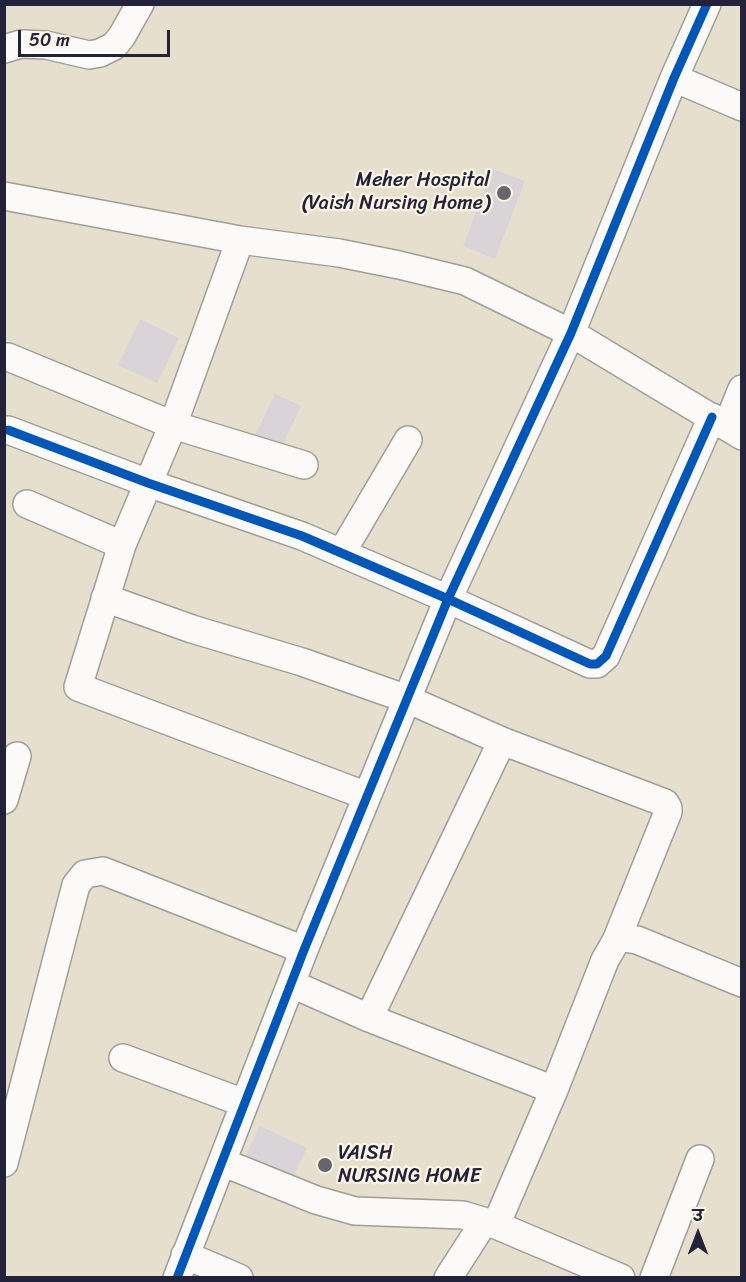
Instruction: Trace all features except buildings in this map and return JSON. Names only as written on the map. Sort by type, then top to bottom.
[{"type":"street","points":[[4,49],[21,44],[46,45],[88,55],[100,53],[114,46],[140,4]]},
{"type":"street","points":[[239,1278],[181,1266],[304,950],[448,599],[571,333],[674,78],[707,4]]},
{"type":"street","points":[[674,78],[741,107]]},
{"type":"street","points":[[4,195],[240,240],[349,255],[465,281],[571,333],[727,426]]},
{"type":"street","points":[[240,240],[173,425],[122,544],[78,687],[367,796]]},
{"type":"street","points":[[8,357],[173,425],[304,465]]},
{"type":"street","points":[[8,430],[148,483],[302,536],[590,664],[597,664],[606,656],[727,426],[741,389]]},
{"type":"street","points":[[342,552],[408,440]]},
{"type":"street","points":[[27,504],[122,544]]},
{"type":"street","points":[[105,598],[192,629],[302,662],[407,699],[502,741],[667,805],[668,812],[616,941],[605,960],[554,1090],[490,1224],[448,1278]]},
{"type":"street","points":[[369,1018],[502,741]]},
{"type":"street","points":[[4,800],[17,756]]},
{"type":"street","points":[[4,1163],[76,885],[85,874],[103,871],[304,950]]},
{"type":"street","points":[[616,941],[630,938],[637,940],[741,983]]},
{"type":"street","points":[[292,984],[369,1018],[554,1090]]},
{"type":"street","points":[[123,1058],[244,1103]]},
{"type":"street","points":[[654,1278],[700,1159]]},
{"type":"street","points":[[222,1162],[316,1200],[356,1211],[463,1215],[490,1224],[569,1267],[621,1278]]},
{"type":"cycle path","points":[[177,1278],[304,950],[448,599],[571,333],[674,78],[707,4]]},
{"type":"cycle path","points":[[8,430],[148,483],[302,536],[590,664],[597,664],[606,656],[712,417]]},
{"type":"place","name":"Meher Hospital (Vaish Nursing Home)","points":[[504,193]]},
{"type":"place","name":"VAISH NURSING HOME","points":[[325,1165]]}]
